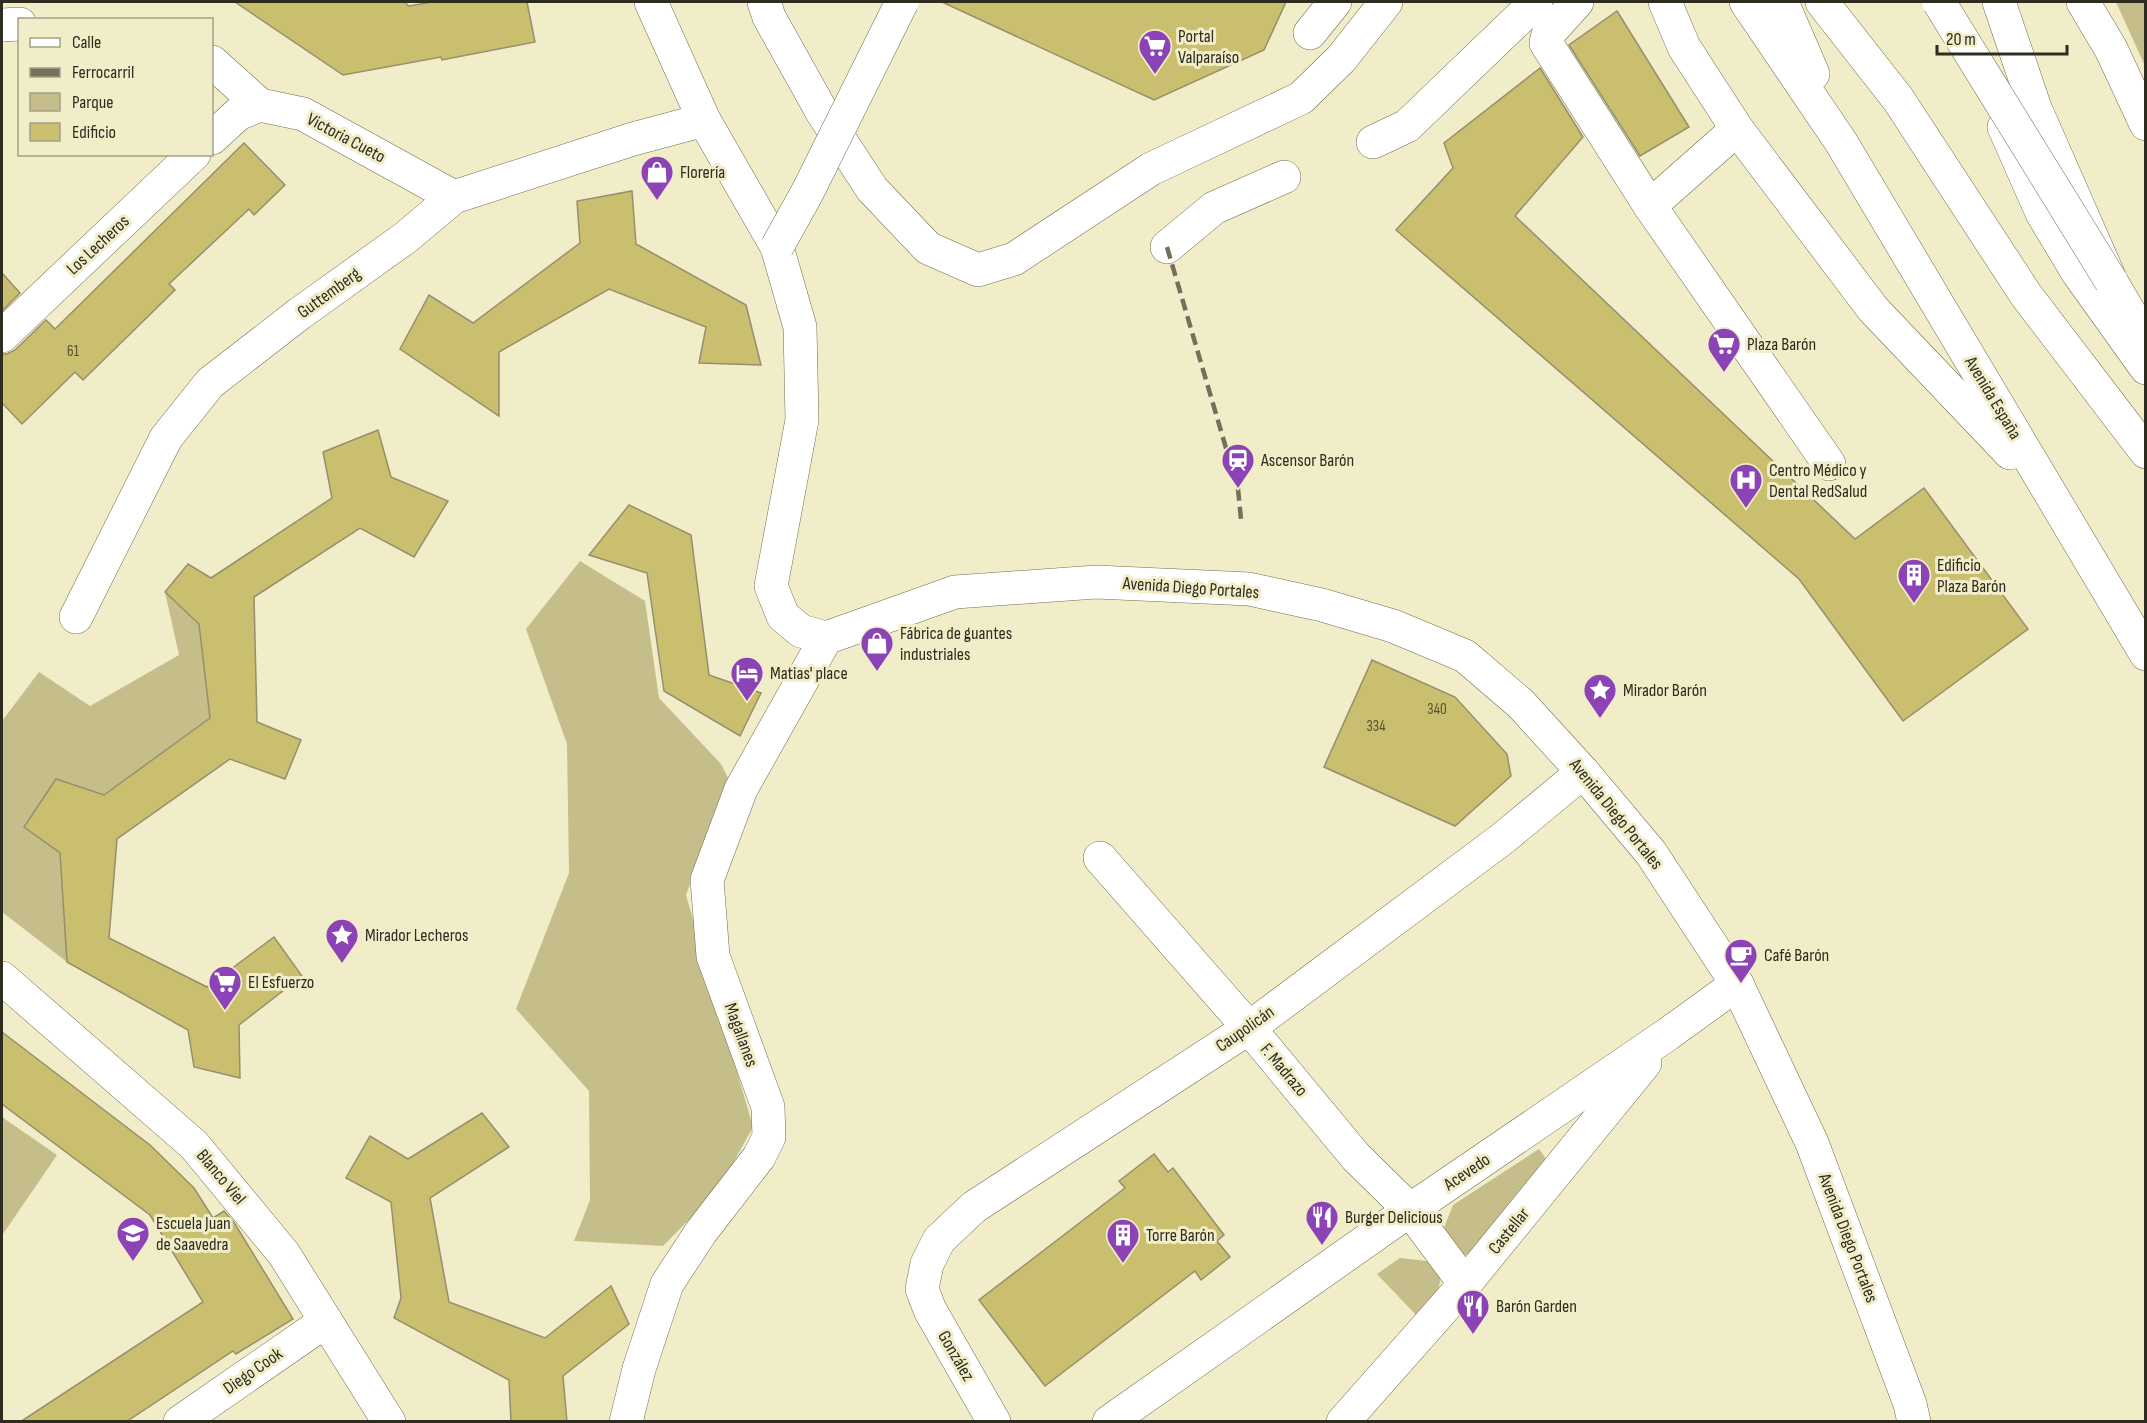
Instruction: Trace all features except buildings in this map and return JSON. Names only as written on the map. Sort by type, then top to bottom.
[{"type":"street","points":[[651,2],[704,120],[777,247],[800,327],[802,420],[771,586],[783,616],[801,631],[826,638]]},
{"type":"street","points":[[764,2],[769,17],[822,112],[872,189],[928,248],[978,270],[1014,259],[1151,169],[1301,98],[1341,59],[1386,2]]},
{"type":"street","points":[[777,247],[808,191],[902,2]]},
{"type":"street","points":[[1310,33],[1335,2]]},
{"type":"street","points":[[1373,142],[1407,126],[1536,2]]},
{"type":"street","points":[[1577,2],[1548,34],[1546,44],[1650,206],[1829,464]]},
{"type":"street","points":[[1648,2],[1684,47],[1737,129],[1873,309],[2051,496]]},
{"type":"street","points":[[1665,2],[1684,47]]},
{"type":"street","name":"Avenida España","points":[[1746,2],[1841,142],[2145,654]]},
{"type":"street","name":"Avenida España","points":[[1782,2],[1841,142]]},
{"type":"street","points":[[1822,2],[1898,99],[2026,295],[2145,452]]},
{"type":"street","points":[[1939,2],[2111,281],[2145,341]]},
{"type":"street","points":[[1952,2],[2042,213],[2078,273],[2145,368]]},
{"type":"street","points":[[1999,2],[2035,108],[2111,281]]},
{"type":"street","points":[[2083,2],[2111,49],[2145,124]]},
{"type":"street","points":[[2,25],[18,24]]},
{"type":"street","points":[[213,63],[260,105],[238,114],[213,137]]},
{"type":"street","name":"Victoria Cueto","points":[[260,105],[303,114],[454,197]]},
{"type":"street","name":"Guttemberg","points":[[76,617],[166,438],[210,383],[405,238],[454,197],[633,139],[704,120]]},
{"type":"street","points":[[1650,206],[1737,129]]},
{"type":"street","name":"Los Lecheros","points":[[2,336],[192,156]]},
{"type":"street","points":[[1167,247],[1214,208],[1284,177]]},
{"type":"street","name":"Avenida Diego Portales","points":[[826,638],[955,592],[1096,582],[1248,589],[1394,626],[1465,656],[1521,704],[1583,772],[1651,853],[1737,984],[1812,1143],[1910,1404],[1914,1422]]},
{"type":"street","name":"Magallanes","points":[[626,1422],[639,1370],[667,1284],[701,1232],[759,1157],[769,1137],[768,1107],[713,956],[707,880],[741,789],[826,638]]},
{"type":"street","name":"Caupolicán","points":[[922,1289],[927,1264],[939,1240],[974,1207],[1249,1028],[1502,839],[1583,772]]},
{"type":"street","name":"F. Madrazo","points":[[1100,858],[1249,1028],[1356,1156],[1410,1210],[1465,1284]]},
{"type":"street","name":"Blanco Viel","points":[[2,978],[194,1145],[284,1254],[389,1422]]},
{"type":"street","name":"Acevedo","points":[[1109,1422],[1737,984]]},
{"type":"street","name":"Castellar","points":[[1343,1422],[1465,1284],[1668,1034]]},
{"type":"street","name":"González","points":[[922,1289],[930,1310],[994,1422]]},
{"type":"street","name":"Diego Cook","points":[[180,1422],[326,1321]]},
{"type":"green space","points":[[2116,2],[2145,2],[2145,66]]},
{"type":"green space","points":[[580,561],[645,601],[659,698],[721,764],[728,778],[686,895],[753,1127],[718,1190],[663,1246],[574,1241],[590,1200],[589,1091],[516,1009],[569,873],[567,744],[526,629]]},
{"type":"green space","points":[[165,592],[199,624],[210,718],[104,795],[59,780],[24,827],[60,853],[67,962],[2,912],[2,721],[39,672],[90,706],[179,655]]},
{"type":"green space","points":[[2,1117],[57,1155],[3,1234],[2,1233]]},
{"type":"green space","points":[[1539,1149],[1551,1166],[1486,1247],[1462,1256],[1442,1233],[1453,1205]]},
{"type":"green space","points":[[1400,1258],[1427,1261],[1441,1276],[1437,1297],[1417,1316],[1377,1274]]},
{"type":"railway","points":[[1167,247],[1238,489],[1241,519]]},
{"type":"place","name":"Portal Valparaíso","points":[[1155,75]]},
{"type":"place","name":"Florería","points":[[657,201]]},
{"type":"place","name":"Plaza Barón","points":[[1724,373]]},
{"type":"place","name":"Ascensor Barón","points":[[1238,489]]},
{"type":"place","name":"Centro Médico y Dental RedSalud","points":[[1746,509]]},
{"type":"place","name":"Edificio Plaza Barón","points":[[1914,604]]},
{"type":"place","name":"Fábrica de guantes industriales","points":[[877,672]]},
{"type":"place","name":"Matias' place","points":[[747,702]]},
{"type":"place","name":"Mirador Barón","points":[[1600,719]]},
{"type":"place","name":"Mirador Lecheros","points":[[342,964]]},
{"type":"place","name":"Café Barón","points":[[1741,984]]},
{"type":"place","name":"El Esfuerzo","points":[[225,1011]]},
{"type":"place","name":"Burger Delicious","points":[[1322,1246]]},
{"type":"place","name":"Escuela Juan de Saavedra","points":[[133,1262]]},
{"type":"place","name":"Torre Barón","points":[[1123,1264]]},
{"type":"place","name":"Barón Garden","points":[[1473,1335]]}]
